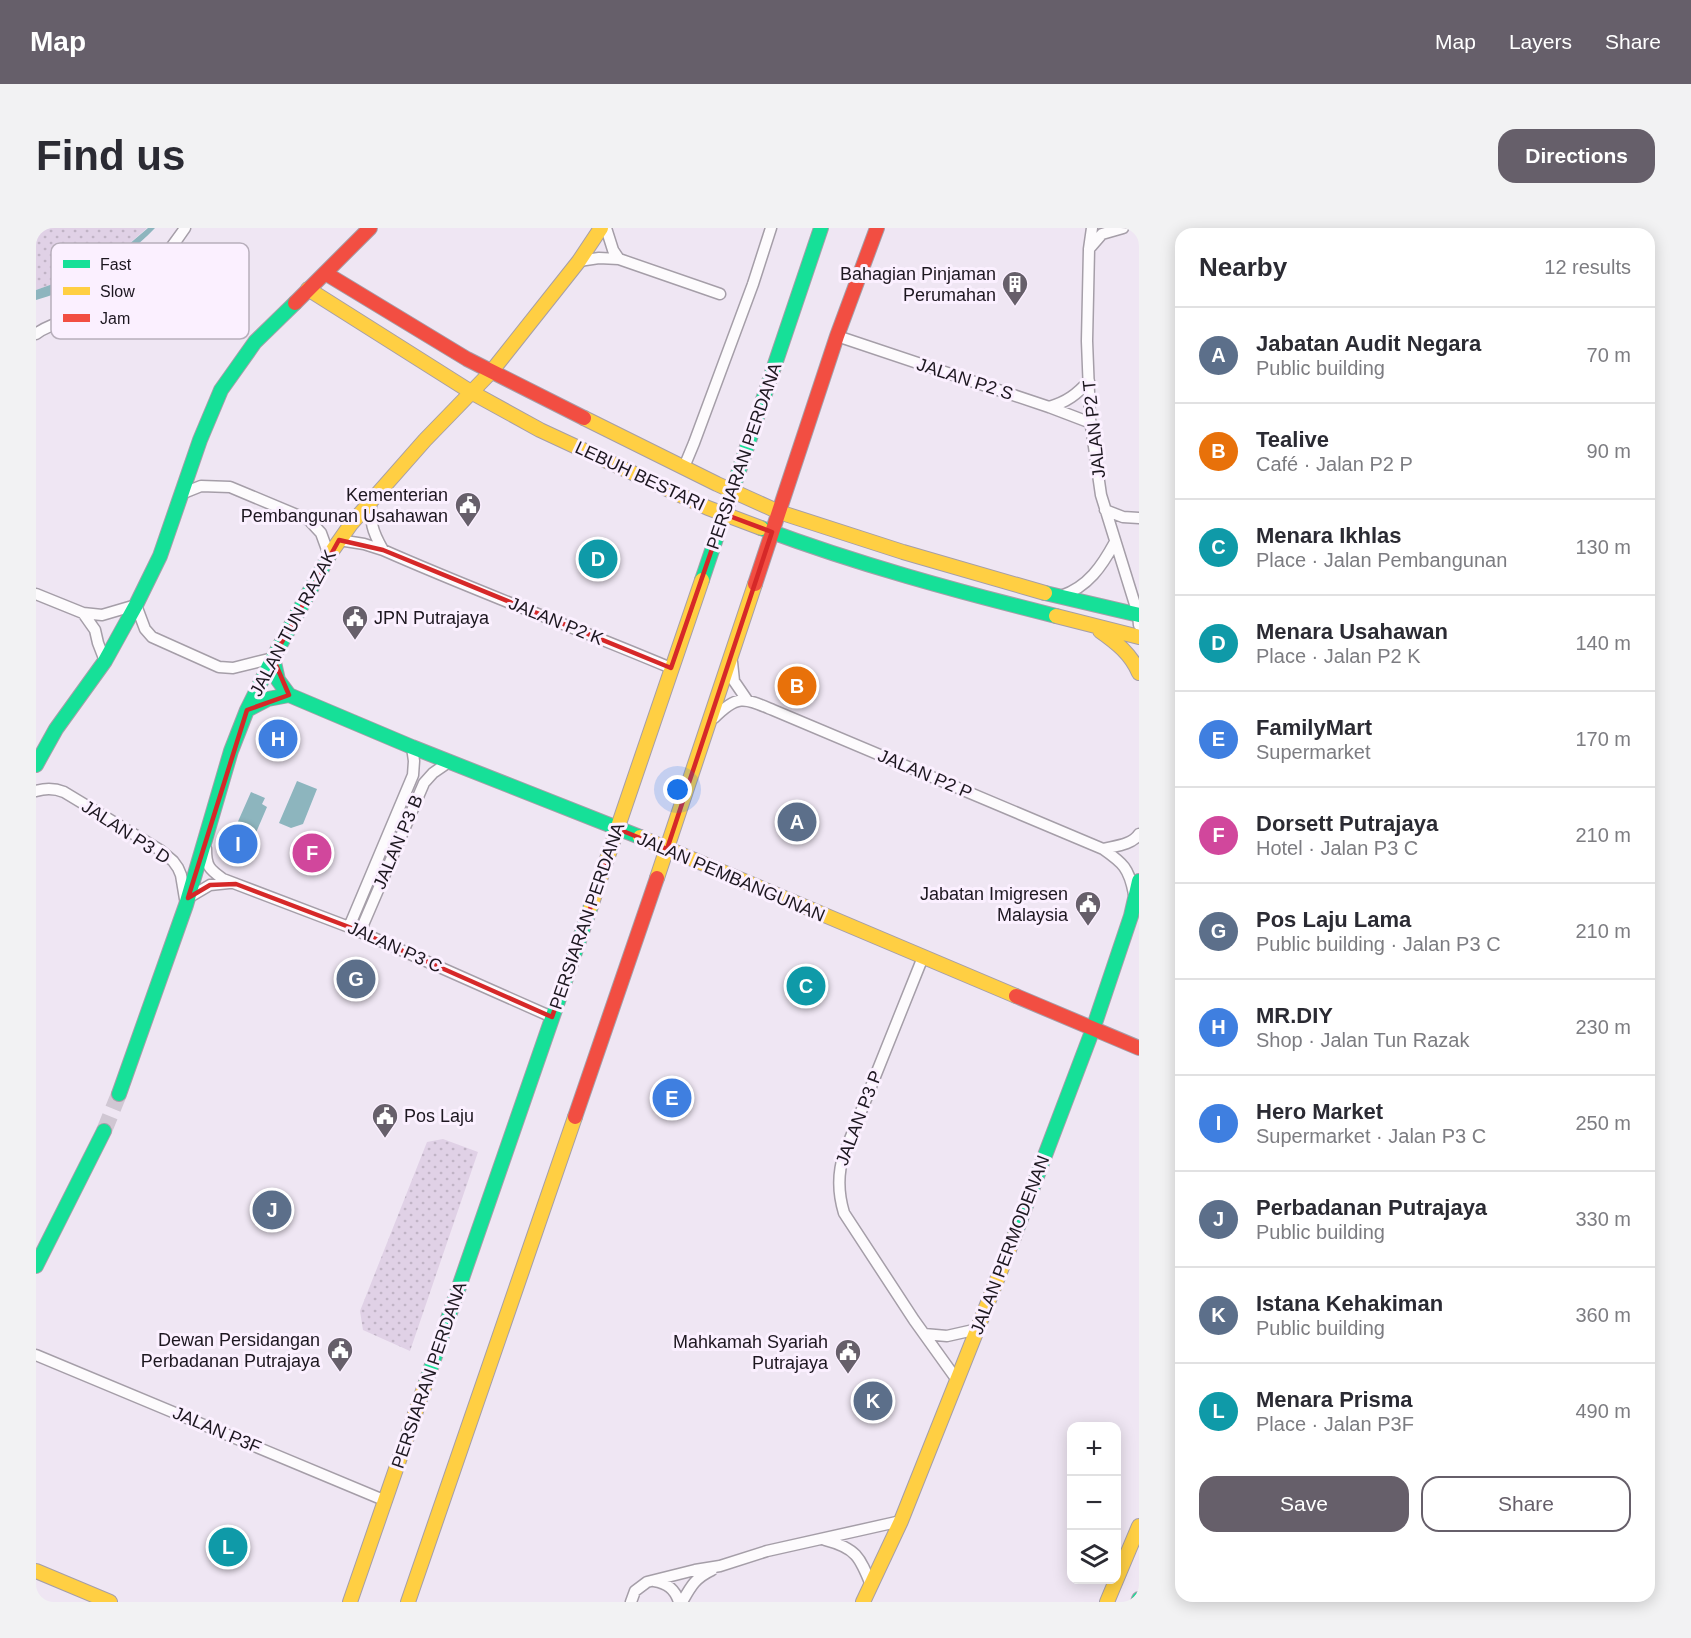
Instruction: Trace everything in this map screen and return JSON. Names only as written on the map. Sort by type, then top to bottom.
[{"type":"street","points":[[175,243],[185,228]]},
{"type":"street","points":[[36,765],[56,729],[105,661],[136,605],[160,556],[200,440],[221,390],[255,342],[370,228]]},
{"type":"street","name":"JALAN TUN RAZAK","points":[[119,1094],[187,901],[221,782],[247,710],[329,555],[371,500],[491,372],[579,261],[601,228]]},
{"type":"street","points":[[606,228],[619,259]]},
{"type":"street","points":[[684,467],[753,284],[771,228]]},
{"type":"street","name":"PERSIARAN PERDANA","points":[[350,1602],[618,829],[822,228]]},
{"type":"street","points":[[408,1602],[667,849],[837,336],[877,228]]},
{"type":"street","name":"JALAN P2 T","points":[[1092,228],[1089,249],[1087,341],[1091,423],[1101,495],[1139,614],[1139,624]]},
{"type":"street","points":[[1089,249],[1102,234],[1123,228]]},
{"type":"street","points":[[579,261],[599,258],[619,259],[720,294]]},
{"type":"street","name":"LEBUH BESTARI","points":[[325,273],[491,372],[779,512],[903,552],[1058,597],[1139,614]]},
{"type":"street","name":"LEBUH BESTARI","points":[[308,289],[471,392],[540,430],[724,514],[878,568],[942,587],[1139,637]]},
{"type":"street","points":[[36,334],[51,326]]},
{"type":"street","name":"JALAN P2 S","points":[[837,336],[1091,423]]},
{"type":"street","points":[[1049,407],[1063,403],[1074,396],[1089,381]]},
{"type":"street","points":[[181,494],[201,486],[230,487],[240,491],[309,520],[321,533],[329,555]]},
{"type":"street","points":[[371,500],[373,533],[383,550]]},
{"type":"street","points":[[1105,510],[1123,517],[1139,518]]},
{"type":"street","name":"JALAN P2 K","points":[[339,540],[383,550],[671,668]]},
{"type":"street","points":[[1058,597],[1076,590],[1089,581],[1102,566],[1115,542]]},
{"type":"street","points":[[36,594],[83,613],[102,615],[136,605]]},
{"type":"street","points":[[136,605],[145,629],[152,637],[219,667],[233,668],[273,658],[278,680],[289,695],[268,699],[247,710]]},
{"type":"street","points":[[83,613],[95,630],[105,661]]},
{"type":"street","points":[[1094,627],[1123,647],[1137,666],[1139,673]]},
{"type":"street","points":[[708,724],[727,706],[747,700],[734,681],[731,655]]},
{"type":"street","name":"JALAN PEMBANGUNAN","points":[[289,695],[667,849],[1139,1048]]},
{"type":"street","name":"JALAN P2 P","points":[[747,700],[1103,849],[1121,861],[1129,875],[1137,900]]},
{"type":"street","name":"JALAN P3 B","points":[[349,927],[413,775],[412,747]]},
{"type":"street","name":"JALAN P3 B","points":[[360,932],[424,783],[433,773],[449,762]]},
{"type":"street","name":"JALAN P3 D","points":[[36,791],[44,788],[64,792],[160,850],[178,868],[187,901]]},
{"type":"street","points":[[1103,849],[1127,843],[1137,838],[1139,834]]},
{"type":"street","name":"JALAN P3 C","points":[[206,837],[206,861],[210,868],[223,879],[349,927],[552,1017]]},
{"type":"street","name":"JALAN PERMODENAN","points":[[863,1602],[901,1521],[1094,1029],[1137,900],[1139,881]]},
{"type":"street","name":"JALAN P3 C","points":[[187,901],[210,885],[236,884]]},
{"type":"street","name":"JALAN P3 P","points":[[923,957],[843,1154],[838,1184],[844,1214],[957,1380]]},
{"type":"street","points":[[36,1266],[104,1131]]},
{"type":"street","points":[[924,1334],[947,1336],[978,1329]]},
{"type":"street","name":"JALAN P3F","points":[[36,1355],[386,1501]]},
{"type":"street","name":"JALAN P3F","points":[[36,1360],[49,1360]]},
{"type":"street","points":[[680,1602],[699,1576],[720,1566],[767,1551],[901,1521]]},
{"type":"street","points":[[1107,1602],[1139,1526]]},
{"type":"street","points":[[822,1540],[850,1549],[861,1561],[872,1585]]},
{"type":"street","points":[[631,1602],[635,1591],[640,1586],[695,1570],[720,1566]]},
{"type":"street","points":[[36,1571],[110,1602]]},
{"type":"street","points":[[654,1581],[673,1589],[680,1602]]},
{"type":"highlighted area","points":[[724,514],[772,532],[667,849],[618,829],[552,1017],[349,927],[236,884],[210,885],[188,898],[247,710],[289,695],[273,658],[339,540],[383,550],[671,668]]},
{"type":"shaded area","points":[[36,228],[147,228],[130,243],[51,243],[51,285],[36,290]]},
{"type":"shaded area","points":[[443,1139],[478,1152],[410,1351],[363,1330],[360,1311],[427,1142]]},
{"type":"water","points":[[148,228],[155,228],[139,243],[130,243]]},
{"type":"water","points":[[51,285],[51,295],[36,300],[36,290]]},
{"type":"water","points":[[297,781],[317,789],[303,824],[291,828],[279,823]]},
{"type":"water","points":[[251,792],[265,798],[262,804],[267,807],[255,835],[236,826]]},
{"type":"tunnel","points":[[104,1131],[119,1094]]},
{"type":"traffic: fast","points":[[702,580],[821,228]]},
{"type":"traffic: fast","points":[[36,765],[56,729],[105,661],[136,605],[160,556],[200,440],[221,390],[255,342],[295,303]]},
{"type":"traffic: fast","points":[[761,528],[907,576],[1056,616]]},
{"type":"traffic: fast","points":[[119,1094],[186,905],[231,751],[247,710],[330,554]]},
{"type":"traffic: fast","points":[[1045,593],[1139,615]]},
{"type":"traffic: fast","points":[[273,658],[278,680],[289,695],[412,747],[640,837]]},
{"type":"traffic: fast","points":[[247,710],[268,699],[289,695]]},
{"type":"traffic: fast","points":[[1014,1237],[1093,1029],[1131,916],[1139,881]]},
{"type":"traffic: fast","points":[[425,1385],[591,906]]},
{"type":"traffic: fast","points":[[36,1266],[104,1131]]},
{"type":"traffic: slow","points":[[330,554],[351,524],[425,440],[491,372],[579,261],[601,228]]},
{"type":"traffic: slow","points":[[308,289],[471,392],[540,430],[708,508],[761,528]]},
{"type":"traffic: slow","points":[[584,418],[779,512],[903,552],[1045,593]]},
{"type":"traffic: slow","points":[[591,906],[702,580]]},
{"type":"traffic: slow","points":[[657,878],[755,584]]},
{"type":"traffic: slow","points":[[1056,616],[1139,637]]},
{"type":"traffic: slow","points":[[1100,631],[1123,649],[1139,673]]},
{"type":"traffic: slow","points":[[640,837],[1016,996]]},
{"type":"traffic: slow","points":[[408,1602],[575,1117]]},
{"type":"traffic: slow","points":[[863,1602],[901,1521],[1014,1237]]},
{"type":"traffic: slow","points":[[350,1602],[425,1385]]},
{"type":"traffic: slow","points":[[1107,1602],[1139,1526]]},
{"type":"traffic: slow","points":[[36,1571],[110,1602]]},
{"type":"traffic: jam","points":[[295,303],[370,228]]},
{"type":"traffic: jam","points":[[755,584],[837,336],[877,228]]},
{"type":"traffic: jam","points":[[325,273],[467,359],[584,418]]},
{"type":"traffic: jam","points":[[575,1117],[657,878]]},
{"type":"traffic: jam","points":[[1016,996],[1139,1048]]},
{"type":"place","name":"Bahagian Pinjaman Perumahan","points":[[1015,307]]},
{"type":"place","name":"Kementerian Pembangunan Usahawan","points":[[468,528]]},
{"type":"place","name":"Menara Usahawan","points":[[598,559]]},
{"type":"place","name":"JPN Putrajaya","points":[[355,641]]},
{"type":"place","name":"Tealive","points":[[797,686]]},
{"type":"place","name":"MR.DIY","points":[[278,739]]},
{"type":"place","name":"Jabatan Audit Negara","points":[[797,822]]},
{"type":"place","name":"Hero Market","points":[[238,844]]},
{"type":"place","name":"Dorsett Putrajaya","points":[[312,853]]},
{"type":"place","name":"Jabatan Imigresen Malaysia","points":[[1088,927]]},
{"type":"place","name":"Pos Laju Lama","points":[[356,979]]},
{"type":"place","name":"Menara Ikhlas","points":[[806,986]]},
{"type":"place","name":"FamilyMart","points":[[672,1098]]},
{"type":"place","name":"Pos Laju","points":[[385,1139]]},
{"type":"place","name":"Perbadanan Putrajaya","points":[[272,1210]]},
{"type":"place","name":"Dewan Persidangan Perbadanan Putrajaya","points":[[340,1373]]},
{"type":"place","name":"Mahkamah Syariah Putrajaya","points":[[848,1375]]},
{"type":"place","name":"Istana Kehakiman","points":[[873,1401]]},
{"type":"place","name":"Menara Prisma","points":[[228,1547]]}]
